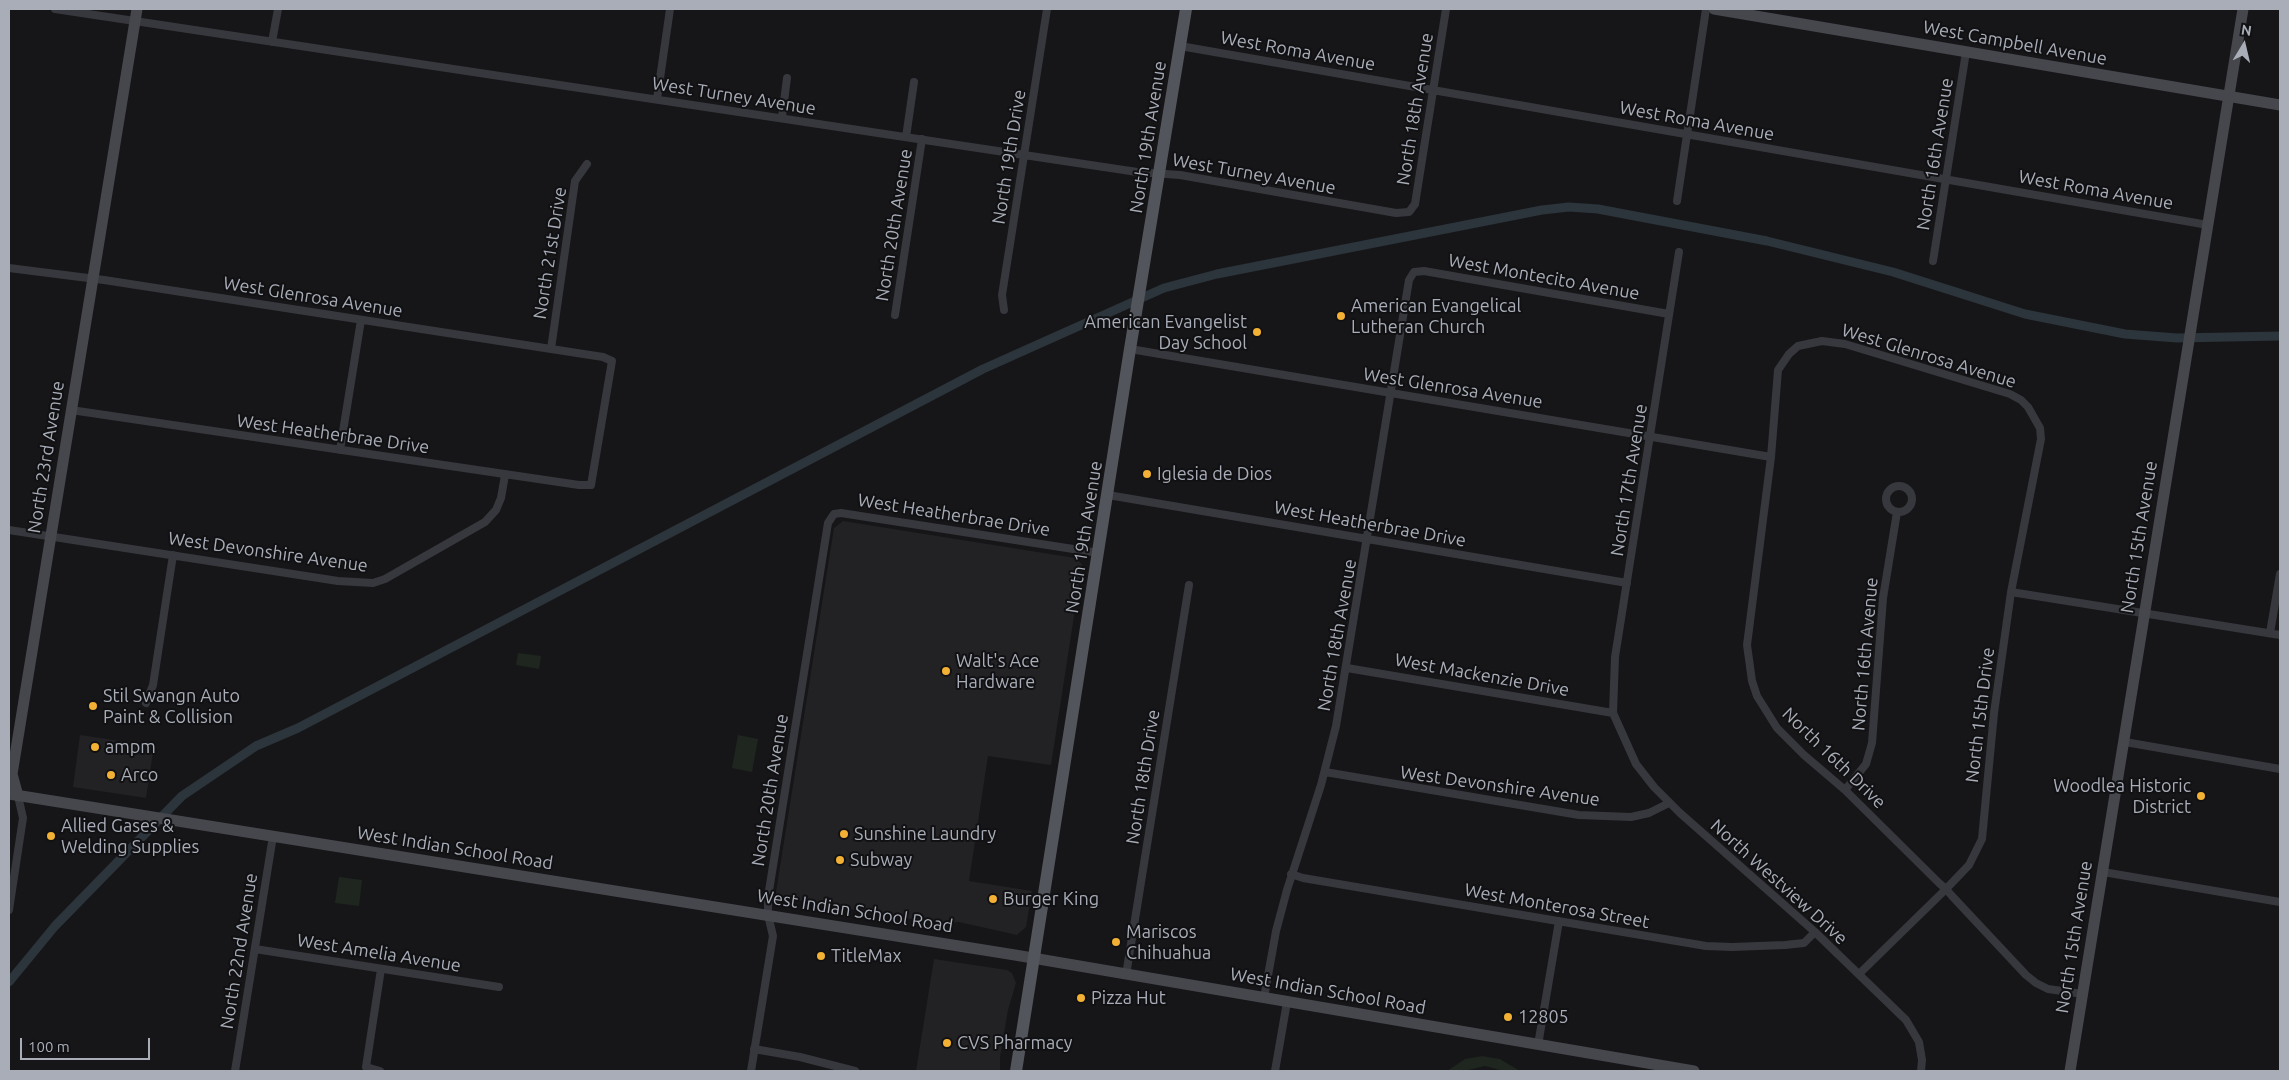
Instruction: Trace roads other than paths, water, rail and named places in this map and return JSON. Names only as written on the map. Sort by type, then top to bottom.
[{"type":"main road","name":"North 19th Avenue","points":[[1016,1071],[1136,310],[1186,9]]},
{"type":"street","name":"West Turney Avenue","points":[[55,9],[136,15],[272,42],[1159,173],[1396,213],[1409,212]]},
{"type":"street","points":[[272,42],[278,9]]},
{"type":"street","points":[[657,99],[670,9]]},
{"type":"street","name":"North 19th Drive","points":[[1004,310],[1002,295],[1047,9]]},
{"type":"street","name":"North 18th Avenue","points":[[1409,212],[1415,204],[1446,9]]},
{"type":"street","points":[[1678,202],[1706,9]]},
{"type":"street","name":"West Campbell Avenue","points":[[1714,9],[2280,105]]},
{"type":"street","name":"North 15th Avenue","points":[[2070,1071],[2243,9]]},
{"type":"street","name":"North 23rd Avenue","points":[[9,910],[24,818],[14,795],[12,774],[136,15]]},
{"type":"street","name":"West Roma Avenue","points":[[1180,46],[2208,225]]},
{"type":"street","name":"North 16th Avenue","points":[[1934,261],[1966,52]]},
{"type":"street","points":[[782,117],[787,78]]},
{"type":"street","name":"North 20th Avenue","points":[[906,137],[914,82]]},
{"type":"street","name":"North 20th Avenue","points":[[895,314],[922,139]]},
{"type":"street","name":"North 21st Drive","points":[[551,349],[575,182],[587,164]]},
{"type":"street","name":"North 17th Avenue","points":[[1613,712],[1615,657],[1679,252]]},
{"type":"street","name":"West Glenrosa Avenue","points":[[9,268],[603,356],[612,361],[595,474],[591,485]]},
{"type":"street","name":"West Montecito Avenue","points":[[1414,272],[1424,271],[1670,314]]},
{"type":"street","name":"North 18th Avenue","points":[[1264,998],[1276,931],[1291,874],[1325,772],[1347,668],[1409,280],[1414,272]]},
{"type":"street","points":[[340,450],[361,320]]},
{"type":"street","name":"West Glenrosa Avenue","points":[[1808,343],[1822,341],[1844,344],[2010,394],[2021,400],[2034,416]]},
{"type":"street","name":"North 16th Drive","points":[[1808,343],[1798,346],[1789,354],[1778,370],[1771,457],[1748,626],[1747,645],[1752,681],[1757,696],[1777,728],[1804,755],[1845,790],[1946,889],[2036,983],[2048,988],[2083,994]]},
{"type":"street","name":"West Glenrosa Avenue","points":[[1130,350],[1771,457]]},
{"type":"street","name":"West Heatherbrae Drive","points":[[71,410],[591,485]]},
{"type":"street","name":"North 15th Drive","points":[[1859,974],[1969,865],[1982,839],[1994,713],[2011,592],[2041,439],[2040,428],[2034,416]]},
{"type":"street","name":"West Devonshire Avenue","points":[[9,530],[338,581],[373,583],[385,579],[485,522],[496,510],[501,498],[505,474]]},
{"type":"street","name":"West Heatherbrae Drive","points":[[1108,495],[1627,583]]},
{"type":"street","name":"North 16th Avenue","points":[[1845,790],[1866,764],[1872,743],[1883,598],[1896,512]]},
{"type":"street","name":"West Heatherbrae Drive","points":[[834,514],[841,513],[1099,552]]},
{"type":"street","name":"North 20th Avenue","points":[[751,1071],[773,936],[768,915],[768,897],[828,523],[834,514]]},
{"type":"street","points":[[146,703],[153,685],[173,555]]},
{"type":"street","points":[[2270,633],[2280,574]]},
{"type":"street","name":"North 18th Drive","points":[[1126,975],[1189,585]]},
{"type":"street","points":[[2011,592],[2280,635]]},
{"type":"street","name":"West Mackenzie Drive","points":[[1347,668],[1613,712]]},
{"type":"street","name":"North Westview Drive","points":[[1613,712],[1636,764],[1669,803],[1814,932],[1906,1020],[1914,1032],[1921,1052],[1921,1071]]},
{"type":"street","points":[[2124,742],[2280,768]]},
{"type":"street","name":"West Devonshire Avenue","points":[[1325,772],[1356,779],[1579,814],[1631,817],[1649,813],[1669,803]]},
{"type":"street","name":"West Indian School Road","points":[[14,795],[1035,958],[1694,1071]]},
{"type":"street","name":"North 22nd Avenue","points":[[235,1071],[273,836]]},
{"type":"street","points":[[2103,872],[2280,902]]},
{"type":"street","name":"West Monterosa Street","points":[[1291,874],[1303,878],[1690,943],[1732,947],[1804,943],[1814,932]]},
{"type":"street","points":[[1538,1045],[1559,922]]},
{"type":"street","name":"West Amelia Avenue","points":[[255,949],[499,987]]},
{"type":"street","points":[[380,1071],[366,1067],[381,969]]},
{"type":"street","points":[[1275,1071],[1287,1002]]},
{"type":"street","points":[[754,1049],[800,1057],[854,1071]]},
{"type":"waterway","points":[[9,982],[55,926],[182,796],[256,746],[298,728],[983,369],[1164,288],[1217,274],[1542,210],[1569,207],[1598,209],[1767,241],[1893,272],[2025,314],[2125,334],[2177,338],[2280,336]]},
{"type":"place","name":"American Evangelical Lutheran Church","points":[[1341,316]]},
{"type":"place","name":"American Evangelist Day School","points":[[1257,332]]},
{"type":"place","name":"Iglesia de Dios","points":[[1147,474]]},
{"type":"place","name":"Walt's Ace Hardware","points":[[946,671]]},
{"type":"place","name":"Stil Swangn Auto Paint & Collision","points":[[93,706]]},
{"type":"place","name":"ampm","points":[[95,747]]},
{"type":"place","name":"Arco","points":[[111,775]]},
{"type":"place","name":"Woodlea Historic District","points":[[2201,796]]},
{"type":"place","name":"Sunshine Laundry","points":[[844,834]]},
{"type":"place","name":"Allied Gases & Welding Supplies","points":[[51,836]]},
{"type":"place","name":"Subway","points":[[840,860]]},
{"type":"place","name":"Burger King","points":[[993,899]]},
{"type":"place","name":"Mariscos Chihuahua","points":[[1116,942]]},
{"type":"place","name":"TitleMax","points":[[821,956]]},
{"type":"place","name":"Pizza Hut","points":[[1081,998]]},
{"type":"place","name":"12805","points":[[1508,1017]]},
{"type":"place","name":"CVS Pharmacy","points":[[947,1043]]}]
